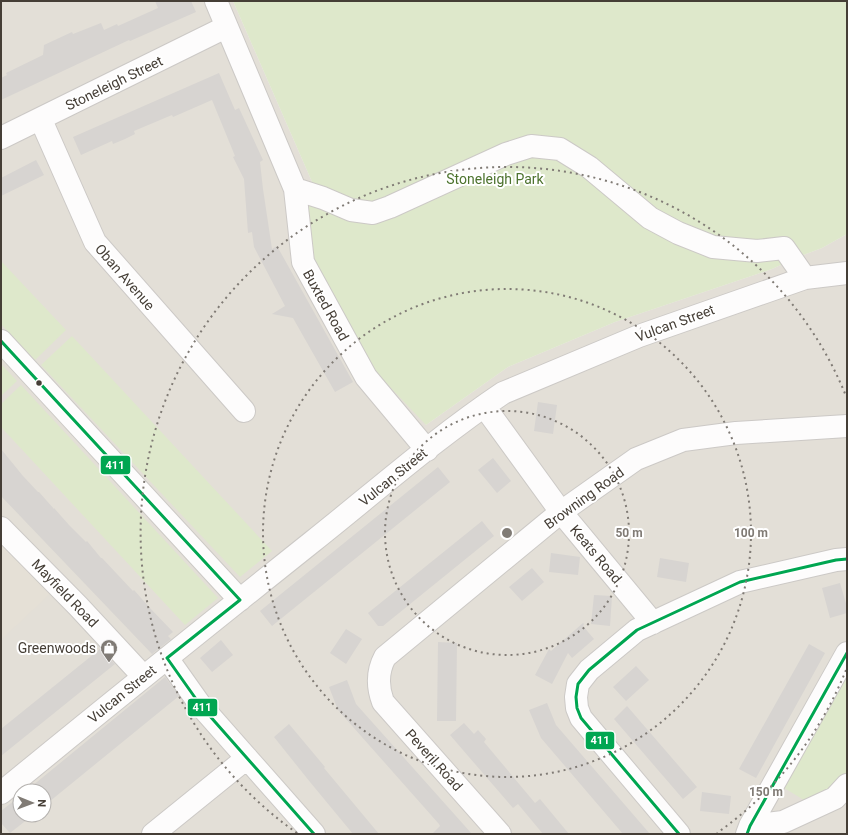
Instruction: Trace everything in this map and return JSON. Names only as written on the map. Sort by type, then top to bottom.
[{"type":"street","name":"Buxted Road","points":[[216,1],[294,189],[303,262],[366,377],[427,450]]},
{"type":"street","name":"Stoneleigh Street","points":[[1,138],[41,120],[226,27]]},
{"type":"street","name":"Oban Avenue","points":[[41,120],[95,242],[244,412]]},
{"type":"street","points":[[294,189],[323,198],[351,210],[373,213],[390,207],[506,154],[531,146],[560,148],[589,166],[650,218],[678,233],[713,247],[757,251],[784,248],[805,278]]},
{"type":"street","name":"Vulcan Street","points":[[1,793],[144,676],[427,450],[503,393],[639,336],[805,278],[847,273]]},
{"type":"street","points":[[1,341],[240,600]]},
{"type":"street","name":"Keats Road","points":[[484,406],[561,512],[653,623]]},
{"type":"street","name":"Browning Road","points":[[378,681],[380,667],[385,657],[561,512],[636,459],[683,440],[736,432],[847,426]]},
{"type":"street","name":"Mayfield Road","points":[[1,528],[144,676]]},
{"type":"street","points":[[679,834],[581,718],[577,708],[576,697],[578,684],[589,670],[637,630],[740,582],[836,560],[847,559]]},
{"type":"street","points":[[748,830],[847,653]]},
{"type":"street","points":[[167,658],[201,706],[314,834]]},
{"type":"street","name":"Peveril Road","points":[[378,681],[378,690],[383,702],[500,834]]},
{"type":"street","points":[[157,833],[247,758]]},
{"type":"street","points":[[748,830],[783,822],[843,797]]},
{"type":"shaded area","points":[[1,1],[233,1],[316,191],[426,425],[508,367],[615,322],[772,269],[822,248],[847,234],[847,834],[1,834]]},
{"type":"shaded area","points":[[1,542],[50,594],[1,640]]},
{"type":"green space","name":"Stoneleigh Park","points":[[233,1],[847,1],[847,234],[822,248],[772,269],[615,322],[508,367],[426,425],[371,367],[309,255],[306,205],[316,191]]},
{"type":"green space","points":[[1,261],[66,330],[35,360],[1,324]]},
{"type":"green space","points":[[72,336],[272,551],[240,577],[41,365]]},
{"type":"green space","points":[[1,364],[17,381],[1,396]]},
{"type":"green space","points":[[21,385],[218,598],[185,625],[1,427],[1,404]]},
{"type":"green space","points":[[847,677],[847,771],[839,781],[822,792],[804,800],[784,788]]},
{"type":"building","points":[[155,1],[191,1],[196,12],[130,41],[129,40],[1,100],[1,78],[7,75],[6,73],[43,55],[44,45],[72,32],[73,34],[101,23],[104,30],[117,24],[118,26],[158,8]]},
{"type":"building","points":[[219,73],[235,110],[239,108],[263,160],[260,162],[272,249],[277,246],[353,382],[335,392],[293,318],[272,314],[285,306],[254,247],[252,232],[248,233],[244,179],[233,157],[235,156],[212,100],[173,117],[172,115],[134,131],[135,134],[125,139],[113,144],[112,141],[81,155],[73,137]]},
{"type":"building","points":[[36,160],[44,175],[1,196],[1,178]]},
{"type":"building","points":[[538,402],[557,405],[553,434],[534,431]]},
{"type":"building","points":[[1,449],[23,476],[69,525],[86,542],[87,541],[101,558],[133,591],[134,590],[173,632],[168,636],[171,639],[152,654],[1,496]]},
{"type":"building","points":[[493,458],[511,481],[497,493],[478,470]]},
{"type":"building","points":[[438,467],[450,482],[272,626],[260,611]]},
{"type":"building","points":[[482,521],[494,536],[383,626],[378,626],[368,613]]},
{"type":"building","points":[[551,553],[580,557],[578,575],[549,572]]},
{"type":"building","points":[[660,558],[689,563],[686,582],[657,577]]},
{"type":"building","points":[[532,568],[544,582],[522,601],[509,587]]},
{"type":"building","points":[[840,583],[847,607],[847,613],[830,618],[822,588]]},
{"type":"building","points":[[594,595],[612,596],[610,626],[591,624]]},
{"type":"building","points":[[583,623],[583,626],[594,639],[572,658],[568,653],[552,684],[535,675],[549,649],[551,651]]},
{"type":"building","points":[[346,629],[362,639],[346,664],[330,653]]},
{"type":"building","points":[[221,640],[233,655],[212,672],[200,658]]},
{"type":"building","points":[[438,642],[457,643],[456,721],[437,721]]},
{"type":"building","points":[[809,644],[825,653],[756,778],[739,769]]},
{"type":"building","points":[[100,649],[115,664],[1,756],[1,729]]},
{"type":"building","points":[[636,666],[649,680],[626,701],[613,687]]},
{"type":"building","points":[[165,677],[179,696],[52,799],[52,783],[36,783]]},
{"type":"building","points":[[347,680],[356,704],[472,834],[432,834],[440,826],[439,824],[338,710],[329,687]]},
{"type":"building","points":[[547,703],[556,725],[650,834],[623,834],[541,738],[529,710]]},
{"type":"building","points":[[627,706],[697,787],[683,799],[614,719]]},
{"type":"building","points":[[464,723],[474,734],[478,730],[486,739],[484,742],[535,803],[540,799],[569,834],[543,834],[518,804],[513,808],[450,735]]},
{"type":"building","points":[[289,724],[379,834],[353,834],[310,782],[274,737]]},
{"type":"building","points":[[702,792],[731,796],[729,814],[700,811]]},
{"type":"building","points":[[12,802],[12,823],[23,823],[10,833],[1,823],[1,811]]},
{"type":"transit line","name":"411","points":[[1,341],[240,600],[167,658],[201,706],[314,834]]},
{"type":"transit line","name":"411","points":[[679,834],[581,718],[577,708],[576,697],[578,684],[589,670],[637,630],[740,582],[836,560],[847,559]]},
{"type":"transit line","name":"411","points":[[747,834],[750,826],[847,653]]},
{"type":"place","name":"Greenwoods","points":[[109,663]]}]
